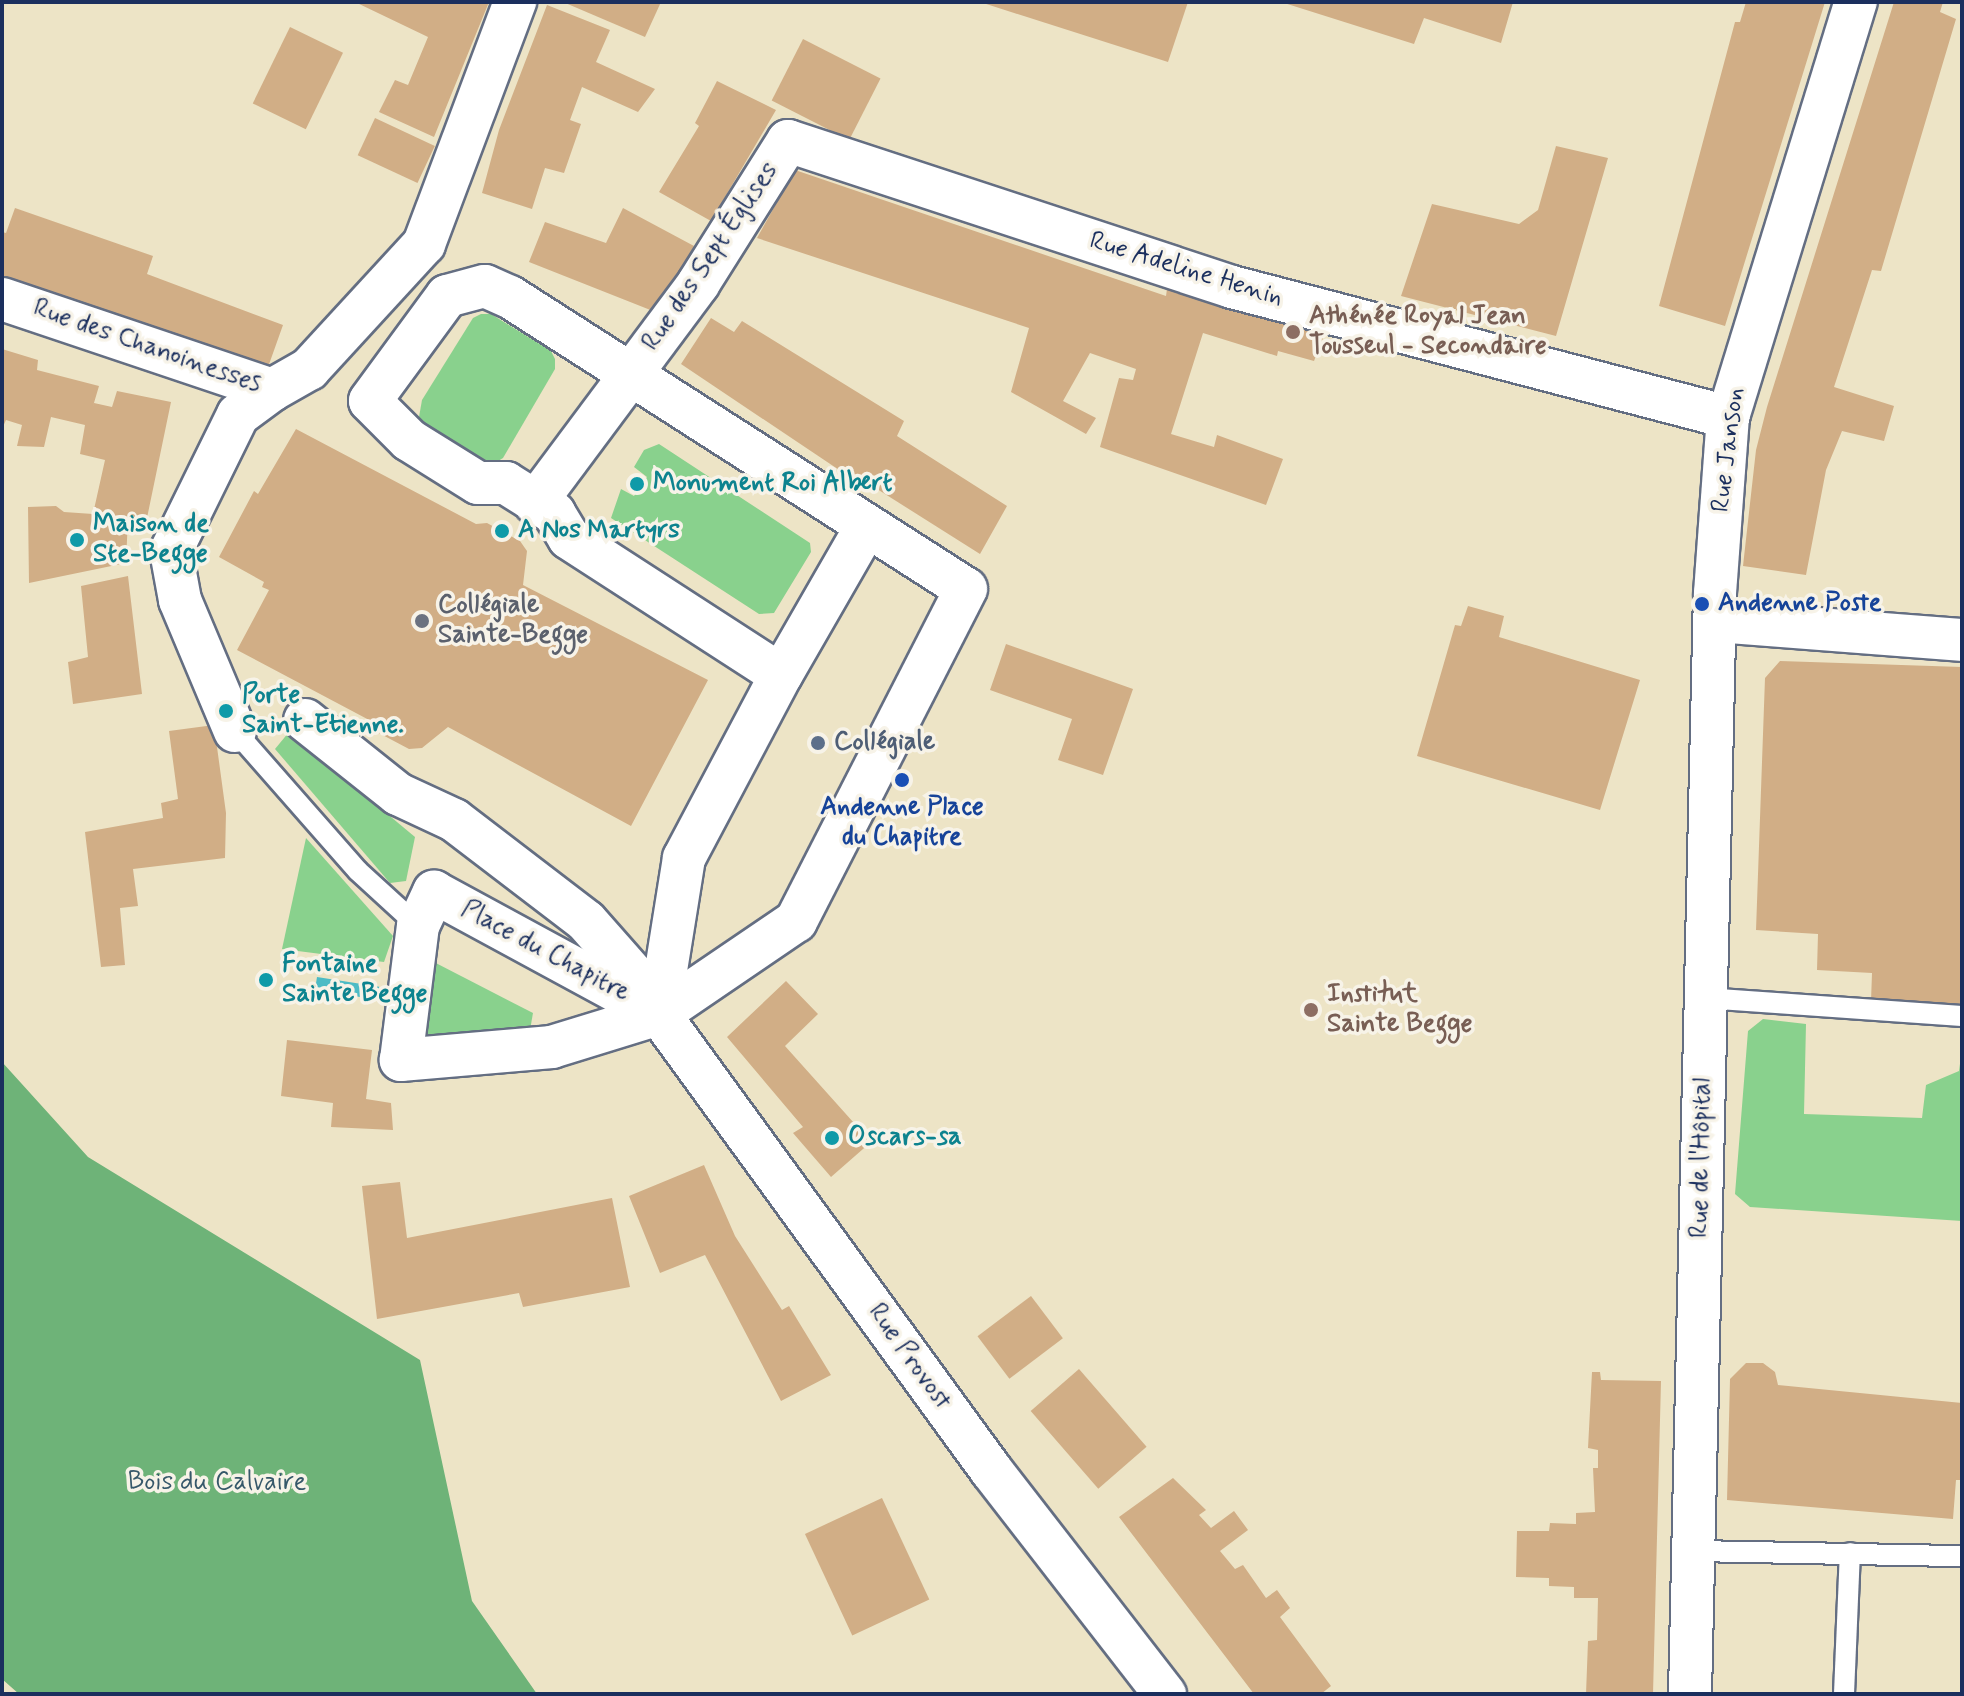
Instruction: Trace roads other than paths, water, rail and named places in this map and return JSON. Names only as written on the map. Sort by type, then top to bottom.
[{"type":"street","points":[[515,2],[424,244],[447,296],[370,401],[409,440],[478,483],[506,483],[554,513],[569,538],[781,675]]},
{"type":"street","name":"Rue Janson","points":[[1715,621],[1728,417],[1856,2]]},
{"type":"street","name":"Rue Adeline Henin","points":[[788,141],[1232,287],[1728,417]]},
{"type":"street","name":"Rue des Sept Églises","points":[[634,373],[788,141]]},
{"type":"street","name":"Rue des Chanoinesses","points":[[2,299],[272,390],[309,369],[424,244]]},
{"type":"street","name":"Place du Chapitre","points":[[447,296],[485,286],[634,373],[866,527],[966,589],[796,921],[659,1014],[552,1047],[401,1060],[418,926],[434,892],[659,1014]]},
{"type":"street","points":[[535,503],[634,373]]},
{"type":"street","points":[[235,731],[180,600],[171,551],[238,415],[272,390]]},
{"type":"street","name":"Place du Chapitre","points":[[659,1014],[684,858],[781,675],[866,527]]},
{"type":"street","points":[[1715,621],[1962,640]]},
{"type":"street","name":"Rue de l'Hôpital","points":[[1690,1694],[1715,621]]},
{"type":"street","name":"Place du Chapitre","points":[[305,720],[398,794],[454,820],[586,921],[654,998],[659,1014]]},
{"type":"street","name":"Rue Provost","points":[[659,1014],[991,1470],[1165,1694]]},
{"type":"lane","points":[[235,731],[358,871],[418,926]]},
{"type":"lane","points":[[1704,998],[1962,1016]]},
{"type":"lane","points":[[1694,1551],[1962,1556]]},
{"type":"lane","points":[[1844,1694],[1850,1553]]},
{"type":"water","points":[[317,977],[379,987],[377,1000],[315,990]]},
{"type":"place","name":"Athénée Royal Jean Tousseul - Secondaire","points":[[1293,332]]},
{"type":"place","name":"Monument Roi Albert","points":[[637,484]]},
{"type":"place","name":"A Nos Martyrs","points":[[502,531]]},
{"type":"place","name":"Maison de Ste-Begge","points":[[77,540]]},
{"type":"place","name":"Andenne Poste","points":[[1702,604]]},
{"type":"place","name":"Collégiale Sainte-Begge","points":[[422,621]]},
{"type":"place","name":"Porte Saint-Etienne.","points":[[226,711]]},
{"type":"place","name":"Collégiale","points":[[818,743]]},
{"type":"place","name":"Andenne Place du Chapitre","points":[[902,780]]},
{"type":"place","name":"Fontaine Sainte Begge","points":[[266,980]]},
{"type":"place","name":"Institut Sainte Begge","points":[[1311,1010]]},
{"type":"place","name":"Oscars-sa","points":[[832,1138]]},
{"type":"park label","name":"Bois du Calvaire","points":[[217,1483]]}]
